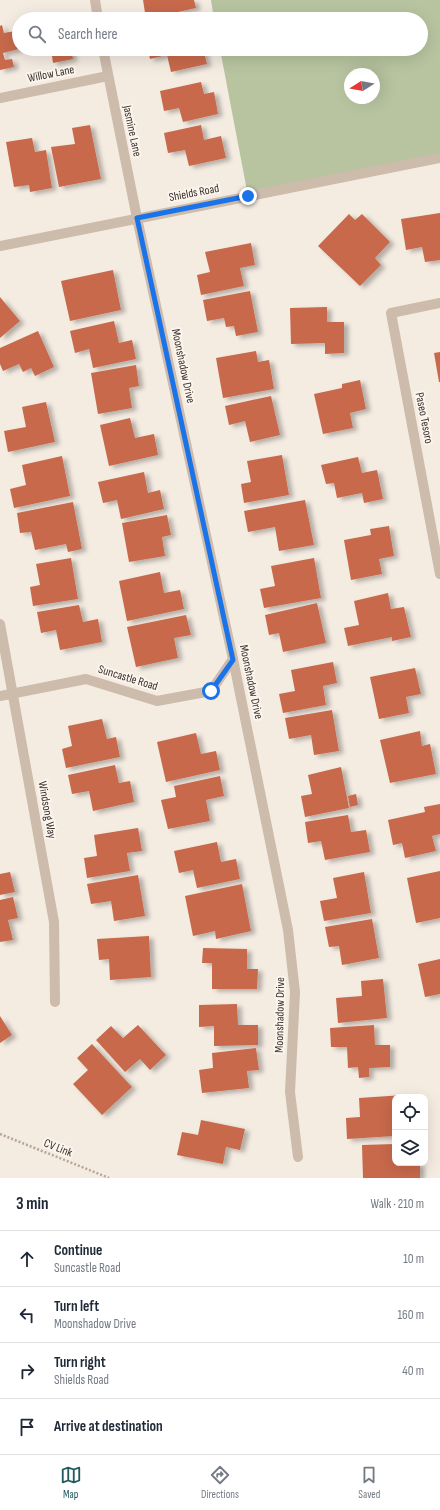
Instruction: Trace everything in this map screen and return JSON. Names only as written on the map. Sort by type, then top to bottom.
[{"type":"street","points":[[95,0],[97,12]]},
{"type":"street","name":"Jasmine Lane","points":[[104,56],[137,218]]},
{"type":"street","name":"Willow Lane","points":[[0,98],[108,76]]},
{"type":"street","name":"Shields Road","points":[[0,246],[440,158]]},
{"type":"street","name":"Moonshadow Drive","points":[[137,218],[233,660],[288,930],[295,992],[290,1092],[298,1157]]},
{"type":"street","name":"Paseo Tesoro","points":[[440,303],[391,313],[440,574]]},
{"type":"street","name":"Windsong Way","points":[[0,624],[54,922],[55,1002]]},
{"type":"street","name":"Suncastle Road","points":[[0,696],[86,679],[157,701],[211,691],[233,660]]},
{"type":"path","name":"CV Link","points":[[0,1134],[109,1178]]},
{"type":"green space","points":[[211,0],[440,0],[440,158],[248,196],[221,56],[428,56],[428,12],[213,12]]},
{"type":"building","points":[[143,0],[194,0],[196,8],[178,12],[145,12]]},
{"type":"building","points":[[2,25],[4,33],[12,32],[12,51],[3,53],[5,60],[12,59],[14,67],[0,70],[0,26]]},
{"type":"building","points":[[52,56],[72,56],[73,59],[53,63]]},
{"type":"building","points":[[149,56],[163,56],[150,59]]},
{"type":"building","points":[[167,56],[205,56],[207,64],[171,72]]},
{"type":"building","points":[[201,82],[204,94],[214,92],[218,114],[183,122],[179,108],[164,111],[160,91]]},
{"type":"building","points":[[90,125],[101,179],[59,187],[51,147],[75,144],[72,128]]},
{"type":"building","points":[[201,125],[204,140],[221,136],[226,158],[189,166],[185,150],[168,153],[164,133]]},
{"type":"building","points":[[32,138],[35,152],[46,150],[52,188],[30,192],[29,185],[14,187],[6,142]]},
{"type":"building","points":[[440,213],[440,260],[425,262],[422,247],[406,250],[401,219]]},
{"type":"building","points":[[349,214],[355,220],[362,214],[390,242],[375,258],[381,265],[360,286],[318,246]]},
{"type":"building","points":[[251,243],[255,265],[240,268],[244,286],[201,295],[197,275],[210,272],[205,252]]},
{"type":"building","points":[[113,270],[121,310],[70,321],[61,281]]},
{"type":"building","points":[[250,291],[258,332],[236,336],[234,326],[226,327],[224,318],[207,321],[203,300]]},
{"type":"building","points":[[0,297],[20,321],[0,338]]},
{"type":"building","points":[[327,307],[327,322],[344,322],[344,353],[325,354],[325,343],[291,344],[290,308]]},
{"type":"building","points":[[114,321],[119,343],[132,340],[136,359],[93,368],[89,349],[75,353],[70,331]]},
{"type":"building","points":[[38,331],[54,367],[35,376],[31,368],[23,372],[19,364],[3,371],[0,364],[0,348]]},
{"type":"building","points":[[256,351],[258,362],[269,360],[274,389],[223,398],[216,358]]},
{"type":"building","points":[[440,352],[440,382],[439,382],[434,353]]},
{"type":"building","points":[[136,365],[139,386],[129,388],[132,408],[98,414],[91,373]]},
{"type":"building","points":[[360,380],[366,409],[350,413],[353,428],[323,434],[314,394],[342,388],[342,384]]},
{"type":"building","points":[[271,396],[280,435],[250,442],[245,421],[229,425],[225,406]]},
{"type":"building","points":[[46,402],[55,442],[8,452],[4,431],[26,427],[22,407]]},
{"type":"building","points":[[130,418],[135,438],[154,434],[158,455],[109,466],[100,425]]},
{"type":"building","points":[[282,455],[289,495],[244,503],[241,484],[251,482],[247,461]]},
{"type":"building","points":[[62,456],[70,496],[14,508],[10,489],[26,485],[22,465]]},
{"type":"building","points":[[358,457],[362,473],[377,470],[383,499],[364,503],[362,493],[337,498],[334,483],[326,484],[321,465]]},
{"type":"building","points":[[144,472],[148,493],[160,490],[164,509],[121,519],[117,500],[103,503],[98,482]]},
{"type":"building","points":[[305,500],[314,545],[279,551],[275,527],[248,532],[244,511]]},
{"type":"building","points":[[73,502],[82,549],[68,552],[66,544],[35,550],[31,532],[20,533],[17,513]]},
{"type":"building","points":[[167,515],[171,535],[162,537],[165,556],[129,562],[122,523]]},
{"type":"building","points":[[389,526],[394,556],[379,559],[382,574],[351,580],[344,540],[371,535],[370,529]]},
{"type":"building","points":[[71,558],[78,599],[33,606],[30,587],[40,585],[36,564]]},
{"type":"building","points":[[314,558],[321,598],[264,608],[260,589],[275,586],[271,566]]},
{"type":"building","points":[[160,572],[164,593],[180,590],[184,609],[127,621],[119,581]]},
{"type":"building","points":[[388,593],[391,609],[404,607],[411,637],[392,641],[392,637],[348,646],[344,628],[359,625],[354,601]]},
{"type":"building","points":[[317,603],[326,643],[283,652],[279,633],[269,635],[265,615]]},
{"type":"building","points":[[79,605],[83,622],[98,619],[102,642],[60,650],[56,630],[41,633],[37,612]]},
{"type":"building","points":[[186,615],[191,635],[174,638],[178,658],[136,667],[127,627]]},
{"type":"building","points":[[333,662],[337,683],[323,686],[326,705],[283,713],[279,694],[295,691],[291,670]]},
{"type":"building","points":[[415,668],[421,694],[406,697],[409,713],[379,719],[370,677]]},
{"type":"building","points":[[332,710],[339,751],[314,755],[311,735],[289,739],[285,718]]},
{"type":"building","points":[[102,719],[107,739],[116,737],[120,757],[66,768],[62,749],[72,746],[68,726]]},
{"type":"building","points":[[420,731],[422,746],[430,744],[436,774],[390,783],[380,740]]},
{"type":"building","points":[[196,733],[201,754],[216,751],[220,770],[166,782],[157,742]]},
{"type":"building","points":[[115,765],[119,783],[130,781],[134,802],[93,811],[89,791],[72,794],[68,775]]},
{"type":"building","points":[[341,767],[349,808],[305,817],[301,796],[312,794],[308,775]]},
{"type":"building","points":[[220,776],[224,796],[206,800],[210,821],[168,829],[161,800],[176,797],[174,786]]},
{"type":"building","points":[[356,794],[358,805],[350,807],[348,796]]},
{"type":"building","points":[[440,804],[440,834],[432,836],[436,851],[405,858],[402,843],[393,845],[388,820],[425,812],[424,807]]},
{"type":"building","points":[[348,815],[351,832],[366,830],[370,852],[325,860],[321,841],[308,843],[305,822]]},
{"type":"building","points":[[138,828],[142,851],[127,853],[130,871],[87,878],[84,858],[97,856],[94,835]]},
{"type":"building","points":[[217,842],[221,862],[236,859],[240,879],[197,888],[193,870],[179,873],[174,851]]},
{"type":"building","points":[[440,871],[440,918],[416,923],[407,878]]},
{"type":"building","points":[[10,872],[15,892],[0,895],[0,874]]},
{"type":"building","points":[[364,872],[371,913],[324,921],[320,901],[337,898],[333,878]]},
{"type":"building","points":[[138,875],[145,916],[114,921],[111,901],[91,904],[87,884]]},
{"type":"building","points":[[242,884],[251,931],[216,939],[215,931],[193,936],[185,896]]},
{"type":"building","points":[[13,897],[18,918],[8,920],[13,940],[0,942],[0,900]]},
{"type":"building","points":[[372,919],[379,958],[342,965],[339,946],[329,947],[325,927]]},
{"type":"building","points":[[149,936],[151,977],[110,980],[109,959],[99,960],[97,939]]},
{"type":"building","points":[[203,948],[247,949],[247,969],[258,969],[257,989],[212,989],[212,963],[202,963]]},
{"type":"building","points":[[440,959],[440,994],[425,997],[418,964]]},
{"type":"building","points":[[383,979],[387,1018],[338,1023],[336,998],[362,996],[361,981]]},
{"type":"building","points":[[237,1004],[238,1025],[258,1025],[258,1045],[214,1046],[214,1026],[199,1027],[199,1005]]},
{"type":"building","points":[[0,1016],[12,1035],[0,1043]]},
{"type":"building","points":[[138,1025],[166,1055],[150,1070],[140,1059],[125,1072],[96,1040],[111,1026],[123,1038]]},
{"type":"building","points":[[374,1025],[375,1045],[390,1045],[390,1067],[369,1068],[369,1077],[359,1078],[358,1067],[348,1068],[347,1047],[331,1047],[330,1028]]},
{"type":"building","points":[[92,1044],[132,1087],[102,1115],[73,1084],[88,1070],[77,1058]]},
{"type":"building","points":[[256,1048],[259,1070],[247,1071],[249,1088],[202,1093],[199,1070],[213,1068],[212,1053]]},
{"type":"building","points":[[392,1096],[392,1136],[347,1139],[346,1118],[360,1117],[359,1098]]},
{"type":"building","points":[[201,1120],[245,1129],[240,1150],[226,1147],[223,1164],[177,1155],[182,1132],[198,1135]]},
{"type":"building","points":[[392,1144],[392,1166],[420,1166],[420,1178],[363,1178],[362,1145]]},
{"type":"route","points":[[211,691],[233,660],[137,218],[248,196]]}]
